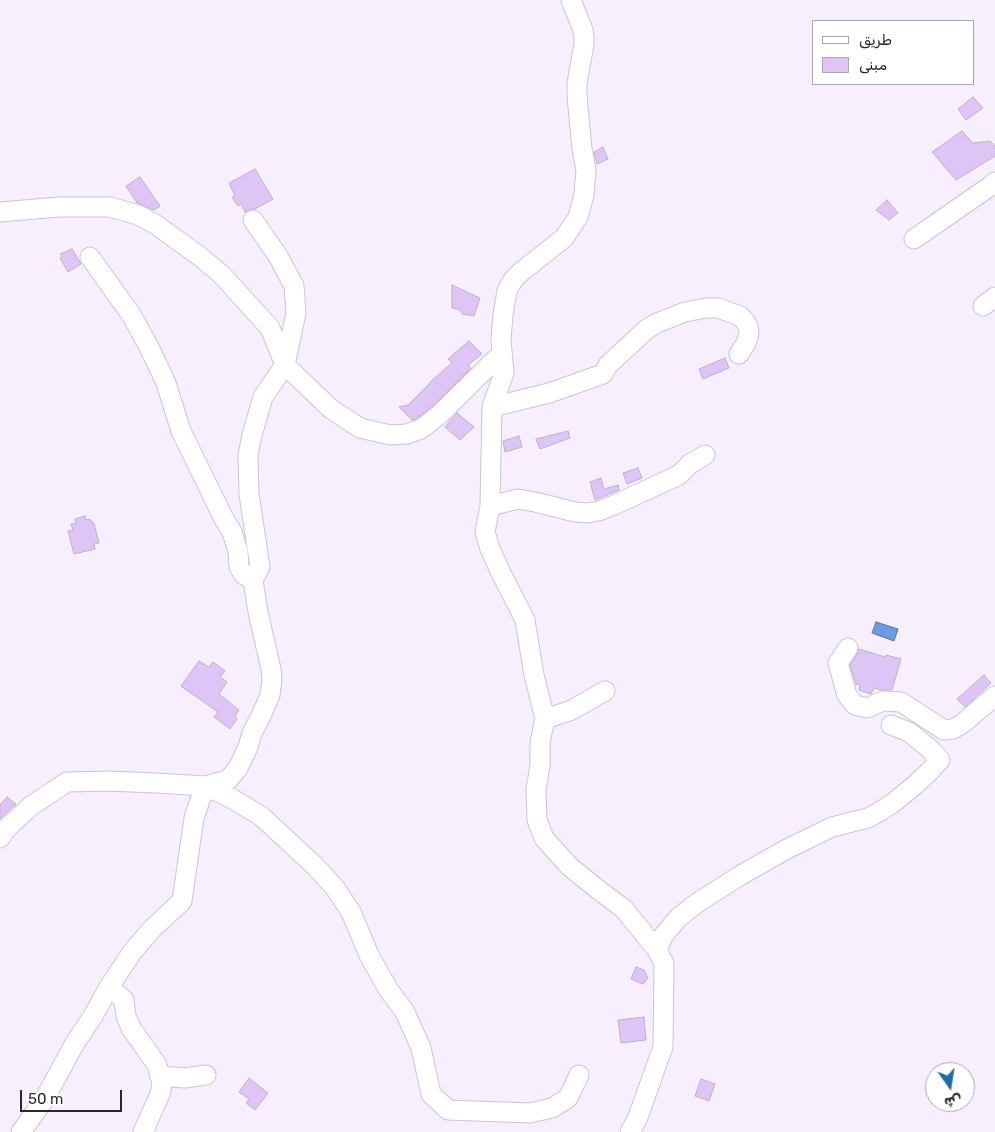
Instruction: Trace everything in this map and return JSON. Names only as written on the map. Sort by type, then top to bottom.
[{"type":"street","points":[[571,0],[584,37],[577,83],[577,96],[586,183],[578,217],[572,228],[564,238],[521,272],[513,280],[507,291],[501,340],[504,373],[492,407],[490,506],[485,532],[490,549],[524,620],[534,675],[545,719],[540,742],[540,766],[536,789],[537,820],[544,838],[569,866],[624,909],[657,950],[664,963],[663,1047],[638,1117],[630,1132]]},
{"type":"street","points":[[914,239],[995,182]]},
{"type":"street","points":[[0,212],[59,207],[110,208],[138,215],[155,224],[221,274],[270,328],[285,365],[331,410],[360,428],[390,435],[407,434],[421,429],[439,415],[501,354]]},
{"type":"street","points":[[0,838],[7,828],[31,806],[67,782],[156,782],[205,786],[228,780],[238,768],[248,748],[252,733],[270,695],[271,669],[261,629],[253,580],[260,567],[249,494],[248,455],[263,397],[285,365],[296,313],[294,286],[278,256],[253,220]]},
{"type":"street","points":[[90,257],[132,316],[150,349],[166,383],[181,431],[232,532],[238,551],[239,567],[244,575],[253,580]]},
{"type":"street","points":[[492,407],[549,393],[603,374],[608,365],[647,329],[685,312],[718,308],[740,316],[748,326],[750,334],[739,354]]},
{"type":"street","points":[[490,506],[518,499],[575,512],[599,511],[614,506],[680,475],[690,464],[705,456]]},
{"type":"street","points":[[848,648],[838,663],[847,695],[855,705],[867,708],[883,701],[901,702],[944,730],[953,729],[962,724],[995,696]]},
{"type":"street","points":[[545,719],[572,710],[605,691]]},
{"type":"street","points":[[657,950],[663,936],[678,918],[697,902],[787,849],[832,827],[868,818],[893,803],[915,785],[940,760],[909,732],[891,725]]},
{"type":"street","points":[[21,1132],[44,1100],[75,1043],[133,951],[152,929],[182,901],[194,818],[205,786]]},
{"type":"street","points":[[205,786],[231,798],[261,816],[315,866],[335,888],[351,912],[369,955],[388,989],[405,1012],[421,1048],[431,1094],[448,1110],[530,1112],[552,1108],[568,1098],[579,1074]]},
{"type":"street","points":[[109,988],[124,1000],[126,1016],[131,1028],[157,1065],[160,1076],[162,1085],[160,1094],[143,1132]]},
{"type":"street","points":[[160,1076],[185,1078],[206,1075]]},
{"type":"water","points":[[876,622],[898,629],[894,641],[872,633]]},
{"type":"building","points":[[973,97],[983,108],[966,120],[958,109]]},
{"type":"building","points":[[962,131],[973,143],[990,141],[995,146],[995,156],[956,180],[932,152]]},
{"type":"building","points":[[603,147],[608,159],[597,164],[594,152]]},
{"type":"building","points":[[255,169],[273,199],[245,212],[241,204],[238,206],[232,197],[235,196],[229,183]]},
{"type":"building","points":[[140,177],[160,206],[154,210],[137,203],[126,186]]},
{"type":"building","points":[[887,200],[898,213],[889,220],[876,210]]},
{"type":"building","points":[[72,249],[81,264],[68,272],[60,258],[62,256],[60,254]]},
{"type":"building","points":[[452,285],[480,298],[474,316],[462,314],[460,310],[452,308]]},
{"type":"building","points":[[469,341],[482,354],[468,365],[471,368],[432,407],[412,420],[399,407],[408,405],[452,363],[448,359]]},
{"type":"building","points":[[725,358],[729,368],[703,379],[699,369]]},
{"type":"building","points":[[457,413],[474,427],[460,440],[445,427]]},
{"type":"building","points":[[568,431],[570,438],[540,449],[536,439]]},
{"type":"building","points":[[519,436],[522,447],[505,452],[503,441]]},
{"type":"building","points":[[638,468],[642,478],[627,484],[623,473]]},
{"type":"building","points":[[601,478],[604,489],[618,485],[619,490],[595,500],[590,482]]},
{"type":"building","points":[[85,516],[86,520],[90,519],[94,523],[99,543],[94,544],[95,549],[74,554],[68,531],[73,530],[71,524],[76,523],[75,519]]},
{"type":"building","points":[[859,649],[885,657],[886,655],[901,659],[892,690],[874,688],[871,694],[859,690],[860,685],[856,684],[850,665]]},
{"type":"building","points":[[199,661],[209,667],[213,662],[225,671],[220,677],[227,682],[219,694],[239,710],[235,716],[237,719],[230,729],[214,717],[218,712],[181,686]]},
{"type":"building","points":[[984,675],[991,683],[965,707],[957,699]]},
{"type":"building","points":[[7,797],[16,804],[0,819],[0,805]]},
{"type":"building","points":[[636,967],[644,970],[648,978],[643,984],[631,979]]},
{"type":"building","points":[[644,1017],[646,1040],[621,1043],[618,1020]]},
{"type":"building","points":[[249,1078],[268,1093],[255,1110],[246,1103],[249,1099],[239,1092]]},
{"type":"building","points":[[701,1079],[715,1084],[709,1101],[695,1096]]}]
